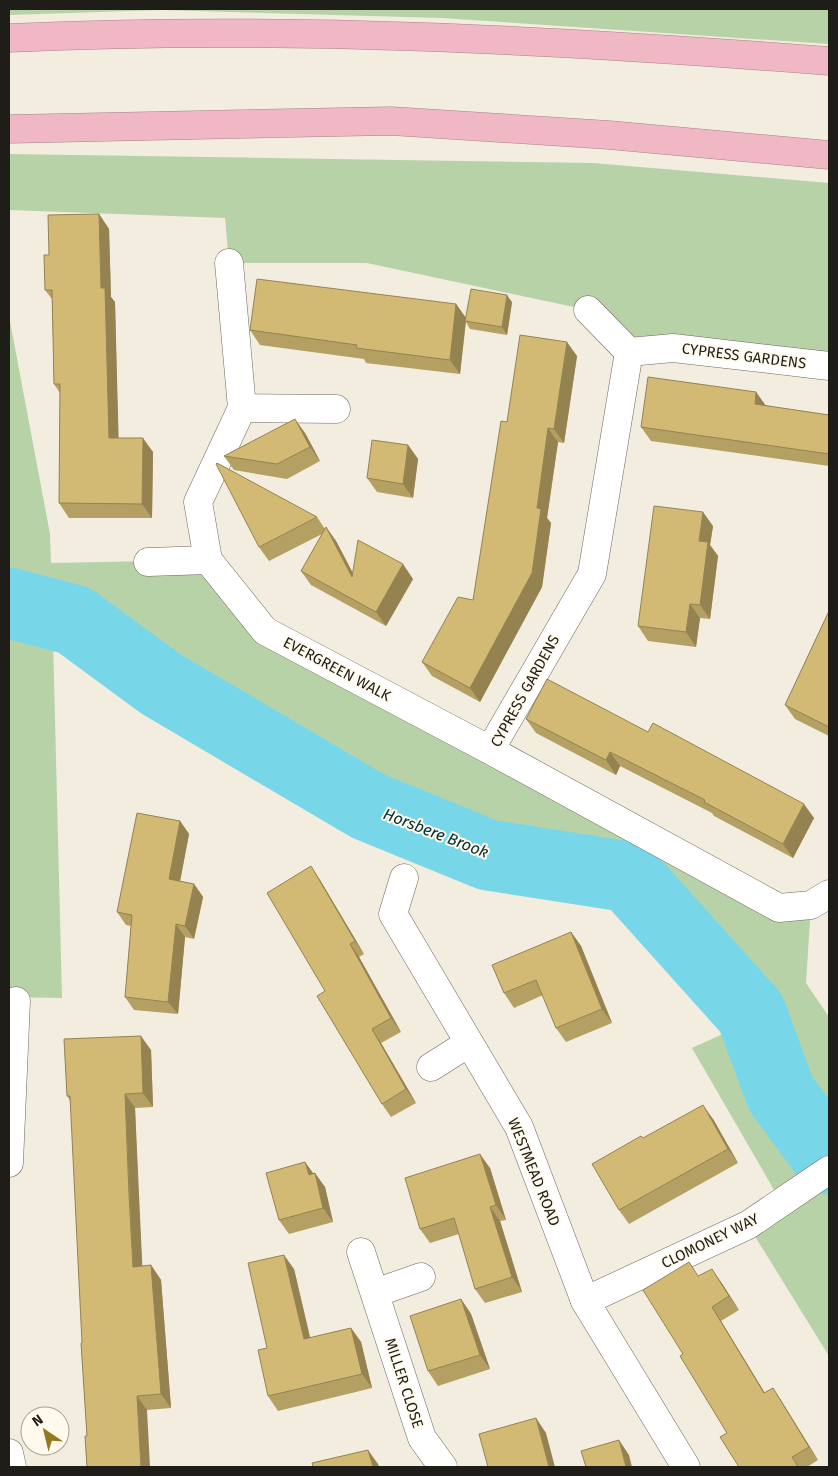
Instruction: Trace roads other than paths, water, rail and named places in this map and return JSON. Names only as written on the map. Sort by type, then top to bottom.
[{"type":"highway","points":[[9,38],[110,33],[395,36],[640,47],[829,61]]},
{"type":"highway","points":[[9,129],[391,121],[608,135],[829,155]]},
{"type":"street","points":[[229,263],[242,408],[336,409]]},
{"type":"street","points":[[588,310],[628,352]]},
{"type":"street","name":"CYPRESS GARDENS","points":[[829,366],[674,348],[628,352],[592,574],[490,750],[779,908],[812,905],[829,894]]},
{"type":"street","name":"EVERGREEN WALK","points":[[242,408],[198,502],[208,560],[265,631],[490,750]]},
{"type":"street","points":[[148,562],[208,560]]},
{"type":"street","name":"WESTMEAD ROAD","points":[[404,878],[393,914],[519,1127],[585,1301],[686,1467]]},
{"type":"street","points":[[9,1163],[11,1059],[16,1001]]},
{"type":"street","points":[[431,1067],[469,1043]]},
{"type":"street","name":"CLOMONEY WAY","points":[[585,1301],[748,1225],[829,1170]]},
{"type":"street","name":"MILLER CLOSE","points":[[361,1252],[422,1438],[443,1467]]},
{"type":"street","points":[[375,1293],[421,1277]]},
{"type":"street","points":[[9,1453],[12,1467]]},
{"type":"waterway","name":"Horsbere Brook","points":[[9,603],[74,620],[161,684],[368,806],[488,855],[629,877],[751,1013],[781,1094],[829,1159]]}]
